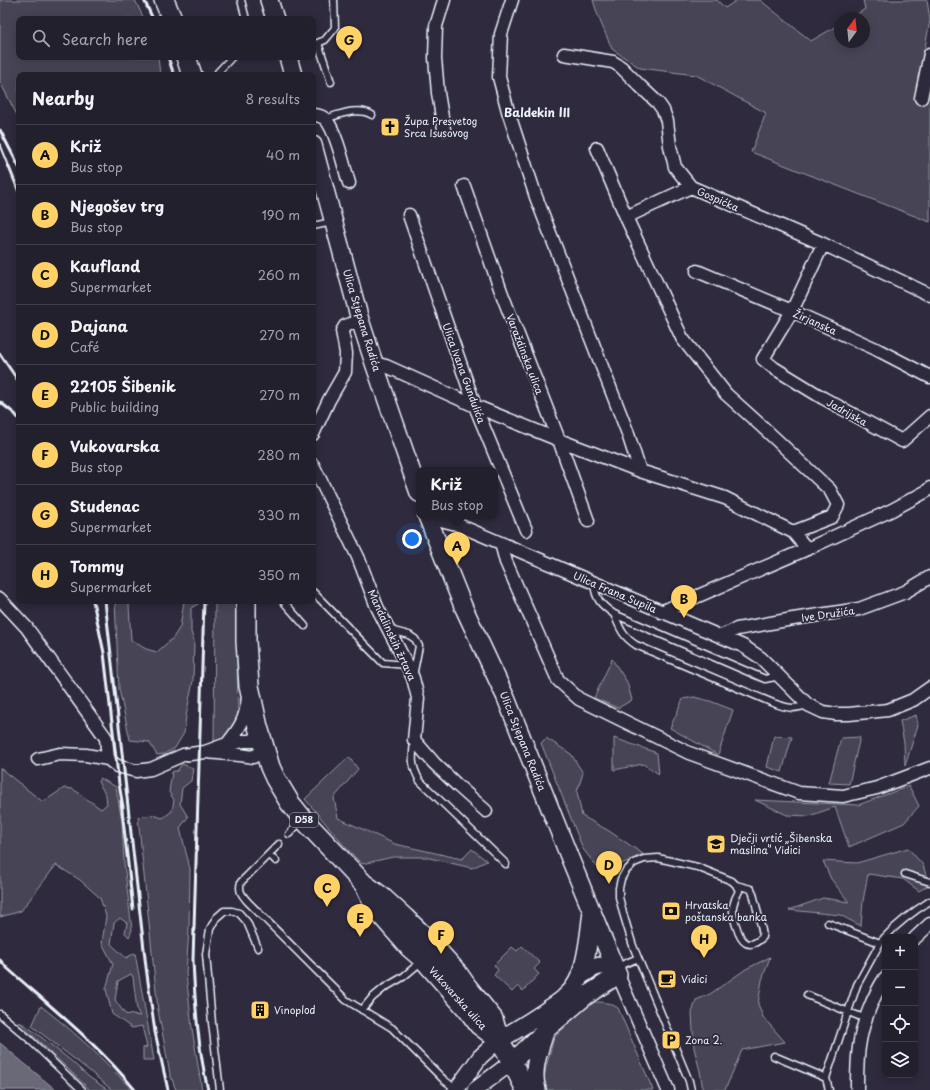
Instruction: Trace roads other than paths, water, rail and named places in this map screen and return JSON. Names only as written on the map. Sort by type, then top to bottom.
[{"type":"main road","points":[[164,0],[171,16]]},
{"type":"main road","points":[[269,0],[274,16]]},
{"type":"main road","points":[[187,60],[191,72]]},
{"type":"main road","points":[[289,60],[292,72]]},
{"type":"main road","name":"Ulica Stjepana Radića","points":[[316,156],[360,320],[416,483]]},
{"type":"main road","name":"Ulica Stjepana Radića","points":[[428,519],[463,606],[506,698],[617,971]]},
{"type":"main road","name":"Vukovarska ulica","points":[[246,604],[246,641],[249,686],[254,713],[263,746],[275,778],[290,803],[303,819],[364,884],[382,897],[405,918],[428,940],[456,971],[493,1019],[499,1040]]},
{"type":"main road","name":"Vukovarska ulica","points":[[364,884],[376,909],[410,948],[424,960],[468,1010],[479,1025],[499,1040]]},
{"type":"main road","points":[[499,1040],[523,1027],[567,996],[574,988],[580,976],[587,947],[592,912]]},
{"type":"main road","points":[[512,1062],[546,1030],[617,971],[602,965],[597,966],[580,976]]},
{"type":"main road","points":[[537,1090],[534,1082],[534,1071],[546,1030]]},
{"type":"main road","name":"D58","points":[[499,1040],[526,1090]]},
{"type":"street","points":[[444,0],[436,26],[435,58],[438,93],[444,129]]},
{"type":"street","points":[[512,0],[501,34],[499,77],[508,111],[536,197],[625,424],[640,471]]},
{"type":"street","name":"Gospićka","points":[[564,54],[613,62],[621,67],[658,103],[663,110],[667,121],[670,146],[675,167],[691,187],[823,244],[930,296]]},
{"type":"street","points":[[921,98],[930,54]]},
{"type":"street","points":[[316,115],[319,115],[325,119],[330,125],[349,184]]},
{"type":"street","points":[[597,148],[626,217],[682,338],[726,394],[830,490],[838,505],[832,517],[793,532]]},
{"type":"street","name":"Varaždinska ulica","points":[[464,186],[502,294],[559,440],[588,521]]},
{"type":"street","points":[[626,217],[691,187]]},
{"type":"street","name":"Ulica Ivana Gundulića","points":[[409,215],[475,406],[526,530]]},
{"type":"street","points":[[792,311],[823,244]]},
{"type":"street","name":"Žirjanska","points":[[697,271],[792,311],[876,349],[930,377]]},
{"type":"street","name":"Jadrijska","points":[[792,311],[763,359],[774,368],[823,398],[902,441],[930,416]]},
{"type":"street","points":[[316,428],[329,400],[345,372],[346,353],[342,331],[345,326],[360,320]]},
{"type":"street","points":[[374,363],[386,366],[475,406],[559,440],[640,471],[725,498],[793,532],[807,548]]},
{"type":"street","name":"Mandalinskih žrtava","points":[[316,471],[358,557],[377,607],[413,678],[418,698],[414,740]]},
{"type":"street","name":"Ulica Frana Supila","points":[[437,519],[456,524],[662,612],[892,510],[930,488]]},
{"type":"street","points":[[501,543],[506,562],[558,680],[579,699],[689,753],[799,793],[843,796],[877,788],[930,768]]},
{"type":"street","name":"Ive Družića","points":[[720,636],[737,629],[859,609],[905,592],[930,577]]},
{"type":"street","points":[[0,599],[27,628],[106,738],[108,759]]},
{"type":"street","points":[[662,612],[743,646],[761,658],[808,705],[823,712],[849,714],[888,710],[913,700],[930,688]]},
{"type":"street","points":[[227,744],[244,720],[249,686]]},
{"type":"street","points":[[414,740],[438,768],[486,811]]},
{"type":"street","points":[[38,759],[60,754],[86,755],[108,759],[117,766],[136,771],[151,770],[184,755],[205,752],[227,744],[254,741],[263,746],[260,753],[253,757],[205,752]]},
{"type":"street","points":[[918,935],[930,924]]},
{"type":"street","name":"Ulica Stjepana Radića","points":[[617,971],[668,1090]]},
{"type":"street","points":[[857,1090],[859,1045],[866,1019],[875,996],[882,983]]},
{"type":"street","points":[[457,1090],[480,1057],[499,1040]]},
{"type":"street","points":[[474,1090],[512,1062]]},
{"type":"lane","points":[[241,0],[245,16]]},
{"type":"lane","points":[[331,82],[316,44],[325,40],[334,28],[334,0]]},
{"type":"lane","points":[[218,72],[229,60]]},
{"type":"lane","points":[[325,119],[349,112],[359,111],[368,112],[372,115]]},
{"type":"lane","points":[[316,225],[334,222]]},
{"type":"lane","points":[[594,583],[597,598],[604,607],[614,614],[765,679],[780,676]]},
{"type":"lane","points":[[316,595],[383,663],[407,665]]},
{"type":"lane","points":[[286,604],[305,626]]},
{"type":"lane","points":[[614,614],[622,632],[636,645],[773,703],[797,708],[808,705]]},
{"type":"lane","points":[[389,630],[415,639],[419,646],[413,678]]},
{"type":"lane","points":[[414,740],[412,759],[414,771],[420,781],[506,864]]},
{"type":"lane","points":[[289,834],[303,819]]},
{"type":"lane","points":[[279,844],[241,882],[239,887],[241,894],[346,1000],[392,1028],[444,1080],[457,1090]]},
{"type":"lane","points":[[269,854],[276,861]]},
{"type":"lane","points":[[691,1090],[689,1081],[638,958],[623,913],[619,896],[619,888],[621,879],[625,872],[634,863],[644,859],[658,858],[678,862],[718,875],[732,881],[739,891],[733,907],[734,918],[742,939],[746,943],[752,944],[763,937],[754,894],[751,889],[736,885]]},
{"type":"lane","points":[[905,874],[930,882]]},
{"type":"lane","points":[[888,934],[930,901]]},
{"type":"lane","points":[[220,1090],[206,954],[210,929],[216,918],[224,911],[232,911],[239,914],[247,922],[258,948]]},
{"type":"lane","points":[[828,923],[880,942],[857,985],[826,1078],[828,1090]]},
{"type":"lane","points":[[617,971],[638,958]]},
{"type":"lane","points":[[362,1010],[372,998],[384,988],[403,977],[424,960]]},
{"type":"lane","points":[[807,995],[866,1019]]},
{"type":"lane","points":[[0,1015],[28,1038],[82,1090]]},
{"type":"lane","points":[[774,1056],[826,1078]]},
{"type":"water","points":[[0,1043],[56,1090],[0,1090]]},
{"type":"railway","points":[[144,0],[152,16]]},
{"type":"railway","points":[[169,60],[173,72]]},
{"type":"railway","points":[[0,130],[16,161]]},
{"type":"railway","points":[[0,145],[16,185]]},
{"type":"railway","points":[[0,354],[16,378]]},
{"type":"railway","points":[[0,402],[16,415]]},
{"type":"railway","points":[[94,604],[104,653],[123,807]]},
{"type":"railway","points":[[105,604],[146,967],[155,1032],[168,1090]]},
{"type":"railway","points":[[204,604],[193,960],[198,1026],[208,1090]]},
{"type":"railway","points":[[121,801],[133,909]]},
{"type":"railway","points":[[0,960],[7,968],[90,1041],[135,1090]]},
{"type":"place","name":"Studenac","points":[[349,59]]},
{"type":"place","name":"Župa Presvetog Srca Isusovog","points":[[390,127]]},
{"type":"place","name":"Križ","points":[[457,565]]},
{"type":"place","name":"Njegošev trg","points":[[684,618]]},
{"type":"place","name":"Dječji vrtić „Šibenska maslina” Vidici","points":[[716,844]]},
{"type":"place","name":"Dajana","points":[[609,884]]},
{"type":"place","name":"Kaufland","points":[[327,907]]},
{"type":"place","name":"Hrvatska poštanska banka","points":[[671,911]]},
{"type":"place","name":"22105 Šibenik","points":[[360,937]]},
{"type":"place","name":"Vukovarska","points":[[441,954]]},
{"type":"place","name":"Tommy","points":[[704,958]]},
{"type":"place","name":"Vidici","points":[[667,979]]},
{"type":"place","name":"Vinoplod","points":[[260,1010]]},
{"type":"place","name":"Zona 2.","points":[[671,1040]]},
{"type":"district","name":"Baldekin III","points":[[537,113]]}]
